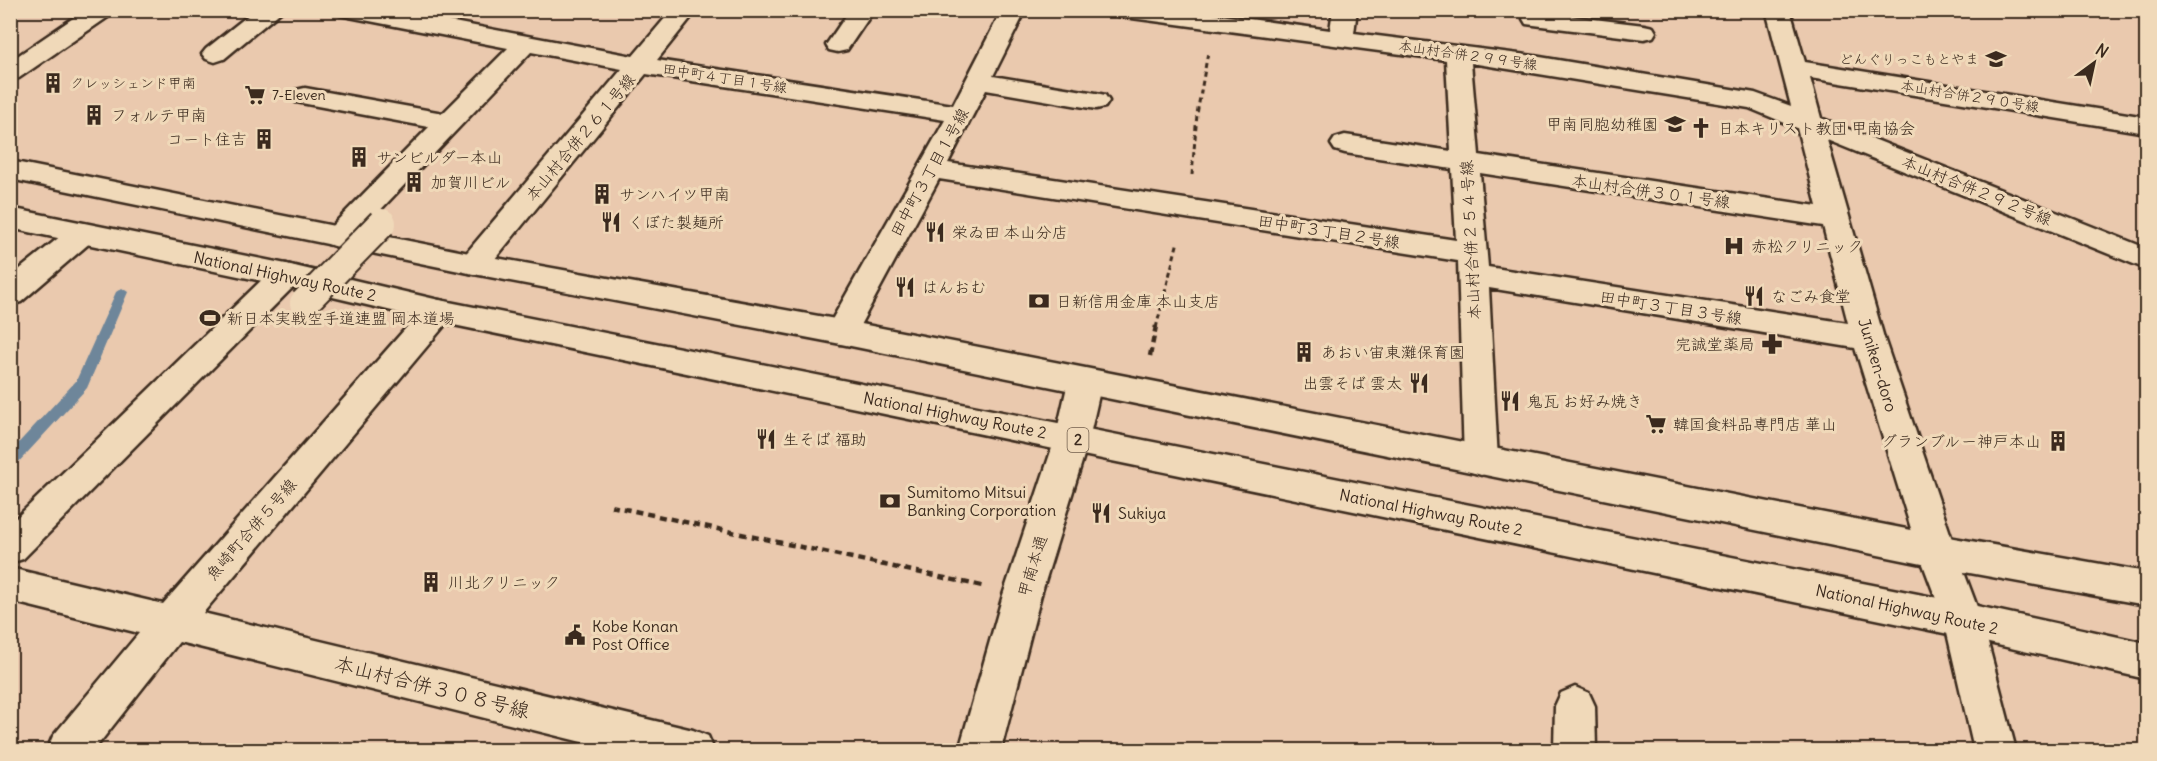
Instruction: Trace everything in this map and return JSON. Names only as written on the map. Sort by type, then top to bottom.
[{"type":"main road","points":[[10,73],[102,10]]},
{"type":"main road","points":[[215,54],[271,10]]},
{"type":"main road","name":"田中町４丁目１号線","points":[[349,10],[639,65],[961,114]]},
{"type":"main road","name":"本山村合併２６１号線","points":[[474,264],[685,10]]},
{"type":"main road","points":[[838,45],[862,10]]},
{"type":"main road","name":"田中町３丁目１号線","points":[[841,332],[961,114],[1014,10]]},
{"type":"main road","name":"本山村合併２９９号線","points":[[1124,10],[1202,15],[1341,38],[1534,64],[1755,101],[1807,121]]},
{"type":"main road","points":[[1341,38],[1345,10]]},
{"type":"main road","name":"Juniken-doro","points":[[1778,10],[1868,338],[1937,551],[1963,620],[1995,750]]},
{"type":"main road","points":[[1534,64],[1535,15],[1644,32]]},
{"type":"main road","points":[[338,237],[526,43]]},
{"type":"main road","name":"本山村合併２５４号線","points":[[1458,54],[1473,264],[1480,461]]},
{"type":"main road","name":"本山村合併２９０号線","points":[[1794,68],[2146,125]]},
{"type":"main road","points":[[977,81],[1096,101]]},
{"type":"main road","points":[[305,96],[448,122]]},
{"type":"main road","name":"本山村合併２９２号線","points":[[1807,121],[2146,259]]},
{"type":"main road","name":"本山村合併３０１号線","points":[[1345,144],[1836,218]]},
{"type":"main road","name":"田中町３丁目２号線","points":[[930,169],[1186,209],[1473,264]]},
{"type":"main road","points":[[10,170],[474,264],[841,332],[1937,551],[2146,589]]},
{"type":"main road","name":"National Highway Route 2","points":[[10,218],[286,275],[439,311],[1963,620],[2146,661]]},
{"type":"main road","points":[[304,303],[382,223]]},
{"type":"main road","points":[[10,294],[82,234]]},
{"type":"main road","name":"田中町３丁目３号線","points":[[1473,264],[1868,338]]},
{"type":"main road","points":[[10,548],[286,275]]},
{"type":"main road","name":"魚崎町合併５号線","points":[[68,750],[171,623],[439,311]]},
{"type":"main road","name":"甲南本通","points":[[980,750],[1022,595],[1072,439],[1085,382]]},
{"type":"main road","name":"本山村合併３０８号線","points":[[10,584],[693,750]]},
{"type":"main road","points":[[1575,706],[1575,750]]},
{"type":"path","points":[[611,506],[1022,595]]},
{"type":"waterway","points":[[10,462],[82,384],[122,292]]},
{"type":"place","name":"どんぐりっこもとやま","points":[[1996,59]]},
{"type":"place","name":"クレッシェンド甲南","points":[[53,83]]},
{"type":"place","name":"7-Eleven","points":[[255,95]]},
{"type":"place","name":"フォルテ甲南","points":[[94,115]]},
{"type":"place","name":"甲南同胞幼稚園","points":[[1675,124]]},
{"type":"place","name":"日本キリスト教団 甲南協会","points":[[1701,128]]},
{"type":"place","name":"コート住吉","points":[[264,139]]},
{"type":"place","name":"サンビルダー本山","points":[[359,157]]},
{"type":"place","name":"加賀川ビル","points":[[414,182]]},
{"type":"place","name":"サンハイツ甲南","points":[[602,194]]},
{"type":"place","name":"くぼた製麺所","points":[[611,222]]},
{"type":"place","name":"栄ゐ田 本山分店","points":[[935,232]]},
{"type":"place","name":"赤松クリニック","points":[[1734,246]]},
{"type":"place","name":"はんおむ","points":[[905,287]]},
{"type":"place","name":"なごみ食堂","points":[[1754,296]]},
{"type":"place","name":"日新信用金庫 本山支店","points":[[1039,301]]},
{"type":"place","name":"新日本実戦空手道連盟 岡本道場","points":[[210,318]]},
{"type":"place","name":"完誠堂薬局","points":[[1772,344]]},
{"type":"place","name":"あおい宙東灘保育園","points":[[1304,352]]},
{"type":"place","name":"出雲そば 雲太","points":[[1419,383]]},
{"type":"place","name":"鬼瓦 お好み焼き","points":[[1510,401]]},
{"type":"place","name":"韓国食料品専門店 華山","points":[[1656,424]]},
{"type":"place","name":"生そば 福助","points":[[766,439]]},
{"type":"place","name":"グランブルー神戸本山","points":[[2058,441]]},
{"type":"place","name":"Sumitomo Mitsui Banking Corporation","points":[[890,501]]},
{"type":"place","name":"Sukiya","points":[[1101,513]]},
{"type":"place","name":"川北クリニック","points":[[431,582]]},
{"type":"place","name":"Kobe Konan Post Office","points":[[575,635]]}]
